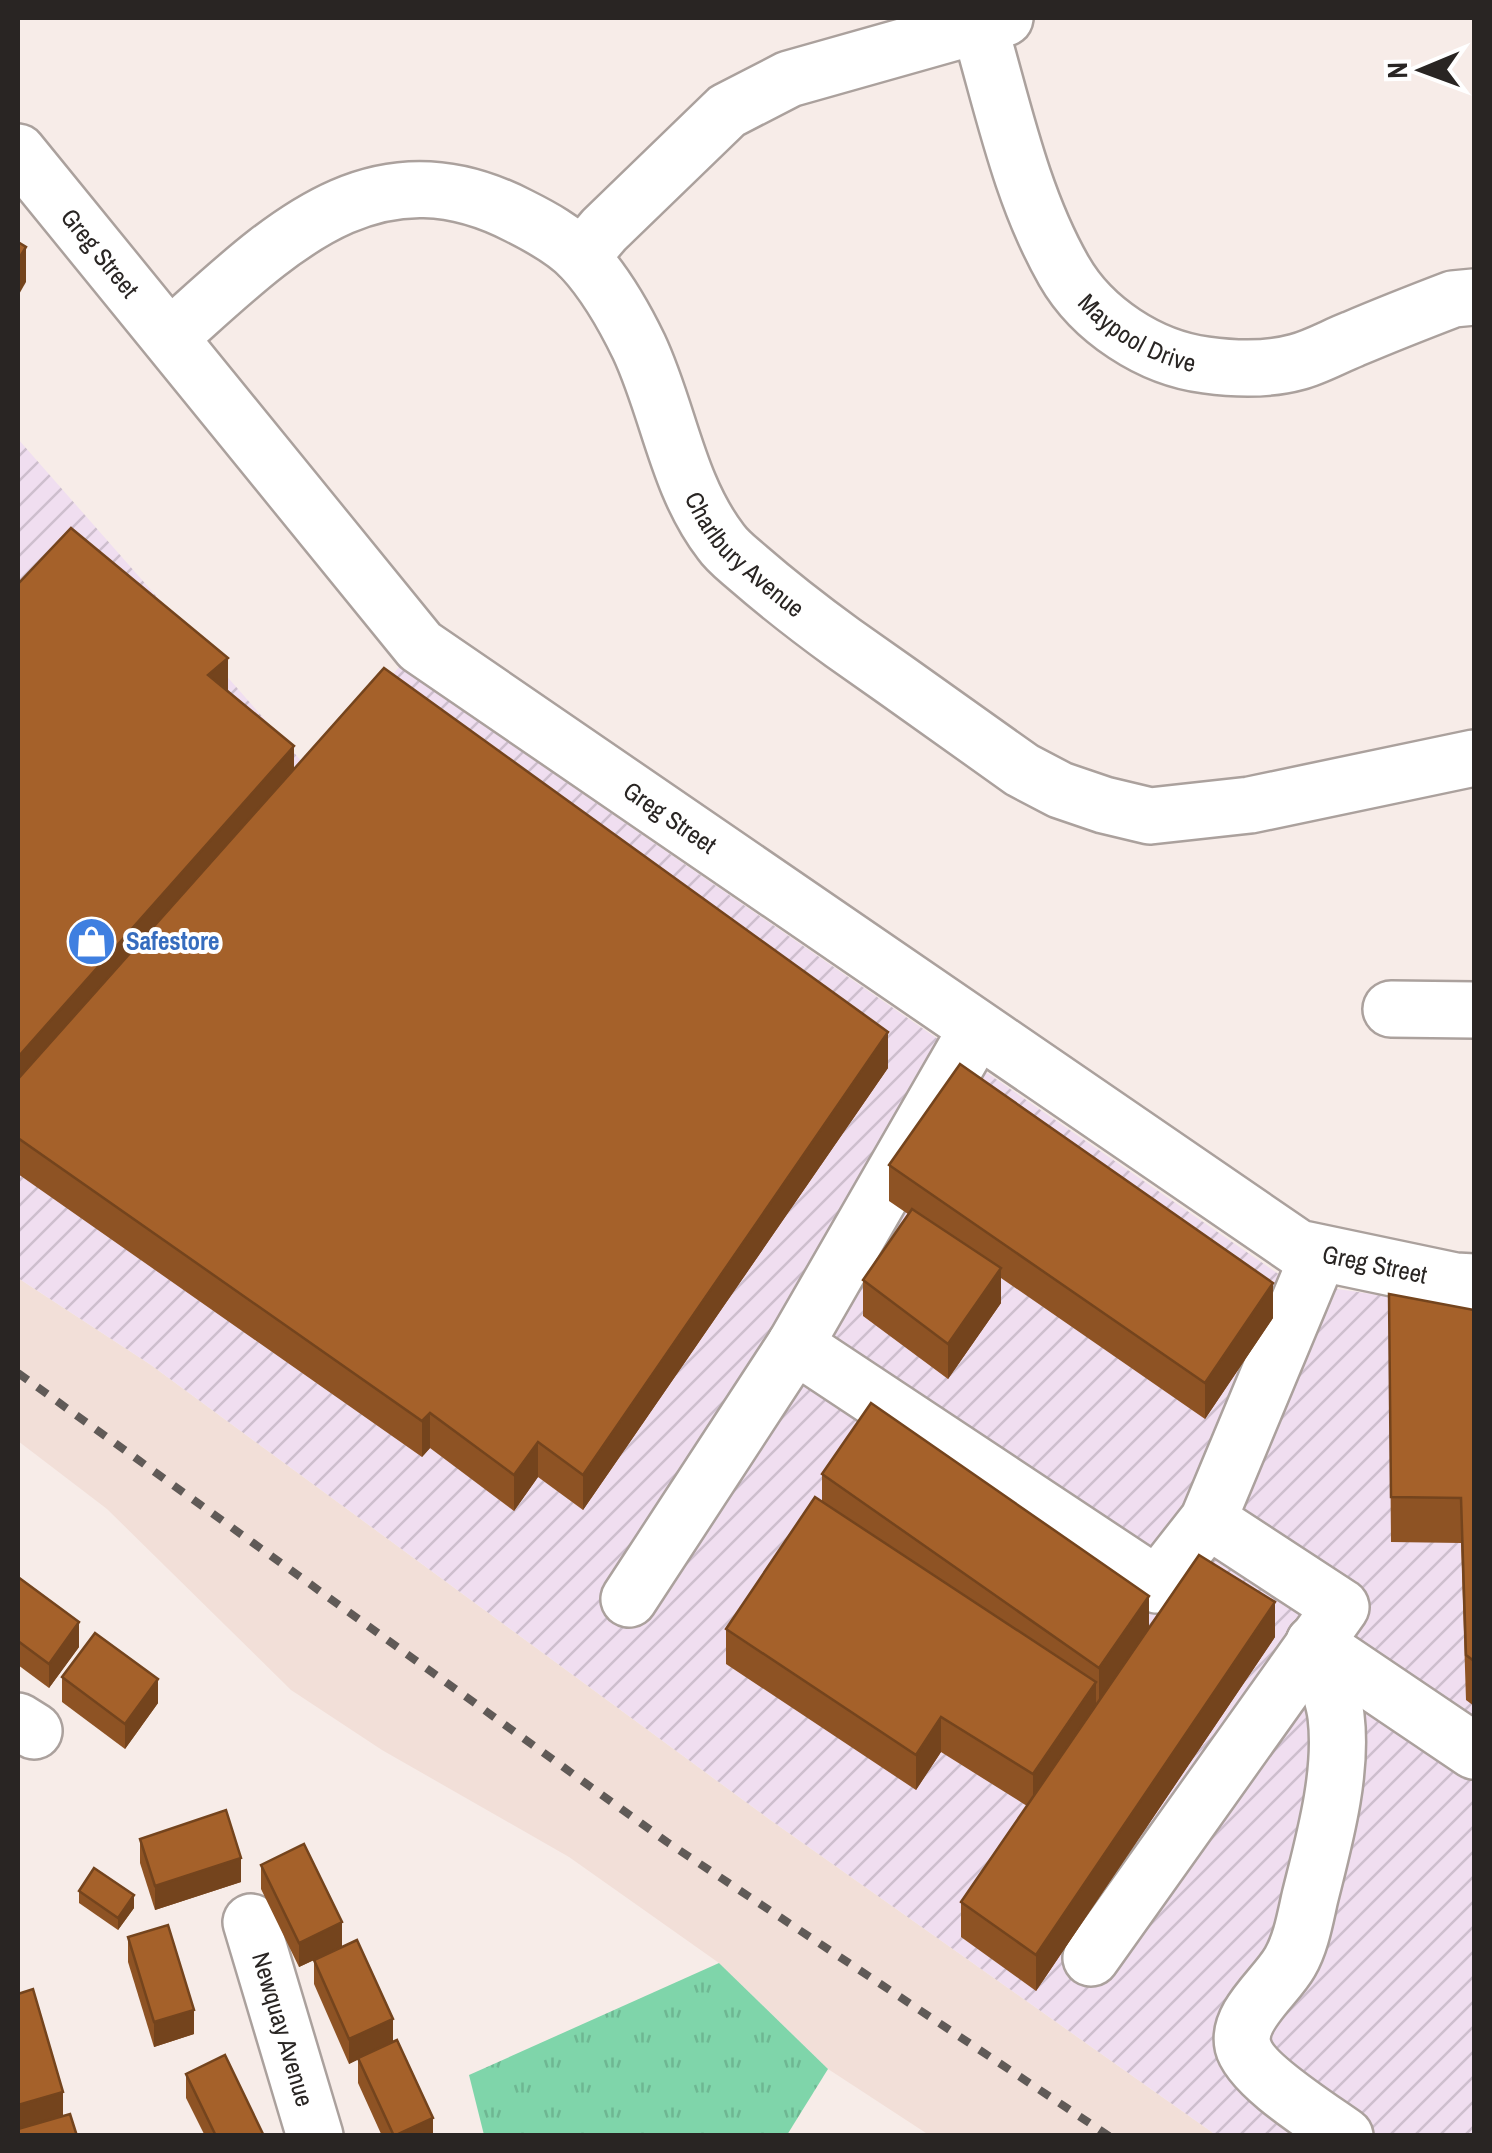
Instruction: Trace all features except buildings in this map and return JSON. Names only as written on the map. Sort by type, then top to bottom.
[{"type":"street","name":"Maypool Drive","points":[[581,258],[604,230],[727,111],[789,79],[992,21],[1028,195],[1065,272],[1093,307],[1152,350],[1180,362],[1262,368],[1298,362],[1453,298],[1474,297]]},
{"type":"street","name":"Greg Street","points":[[18,152],[48,221],[170,337],[420,646],[1298,1248],[1474,1282]]},
{"type":"street","name":"Charlbury Avenue","points":[[170,337],[273,246],[358,200],[407,189],[448,191],[493,202],[544,228],[581,258],[617,307],[640,349],[699,508],[722,544],[791,606],[1022,770],[1060,790],[1150,816],[1250,804],[1474,758]]},
{"type":"street","points":[[1391,1009],[1474,1010]]},
{"type":"street","points":[[629,1599],[795,1346],[977,1029]]},
{"type":"street","points":[[795,1346],[1157,1585],[1208,1520],[1319,1254]]},
{"type":"street","points":[[1091,1958],[1341,1607],[1208,1520]]},
{"type":"street","points":[[1314,1643],[1474,1751]]},
{"type":"street","points":[[1314,1643],[1336,1715],[1332,1799],[1301,1934],[1290,1962],[1243,2025],[1243,2045],[1249,2059],[1273,2084],[1345,2136]]},
{"type":"street","name":"Newquay Avenue","points":[[251,1922],[315,2136]]},
{"type":"shaded area","points":[[18,439],[311,772],[399,667],[1290,1282],[1474,1309],[1474,2135],[1216,2135],[769,1819],[151,1365],[18,1278]]},
{"type":"shaded area","points":[[18,1278],[151,1365],[769,1819],[1216,2135],[929,2135],[828,2069],[719,1963],[569,1857],[382,1750],[291,1690],[107,1509],[18,1441]]},
{"type":"green space","points":[[719,1963],[828,2069],[787,2135],[484,2135],[469,2075]]},
{"type":"railway","points":[[18,1373],[667,1842],[1109,2136]]},
{"type":"place","name":"Safestore","points":[[91,941]]}]
